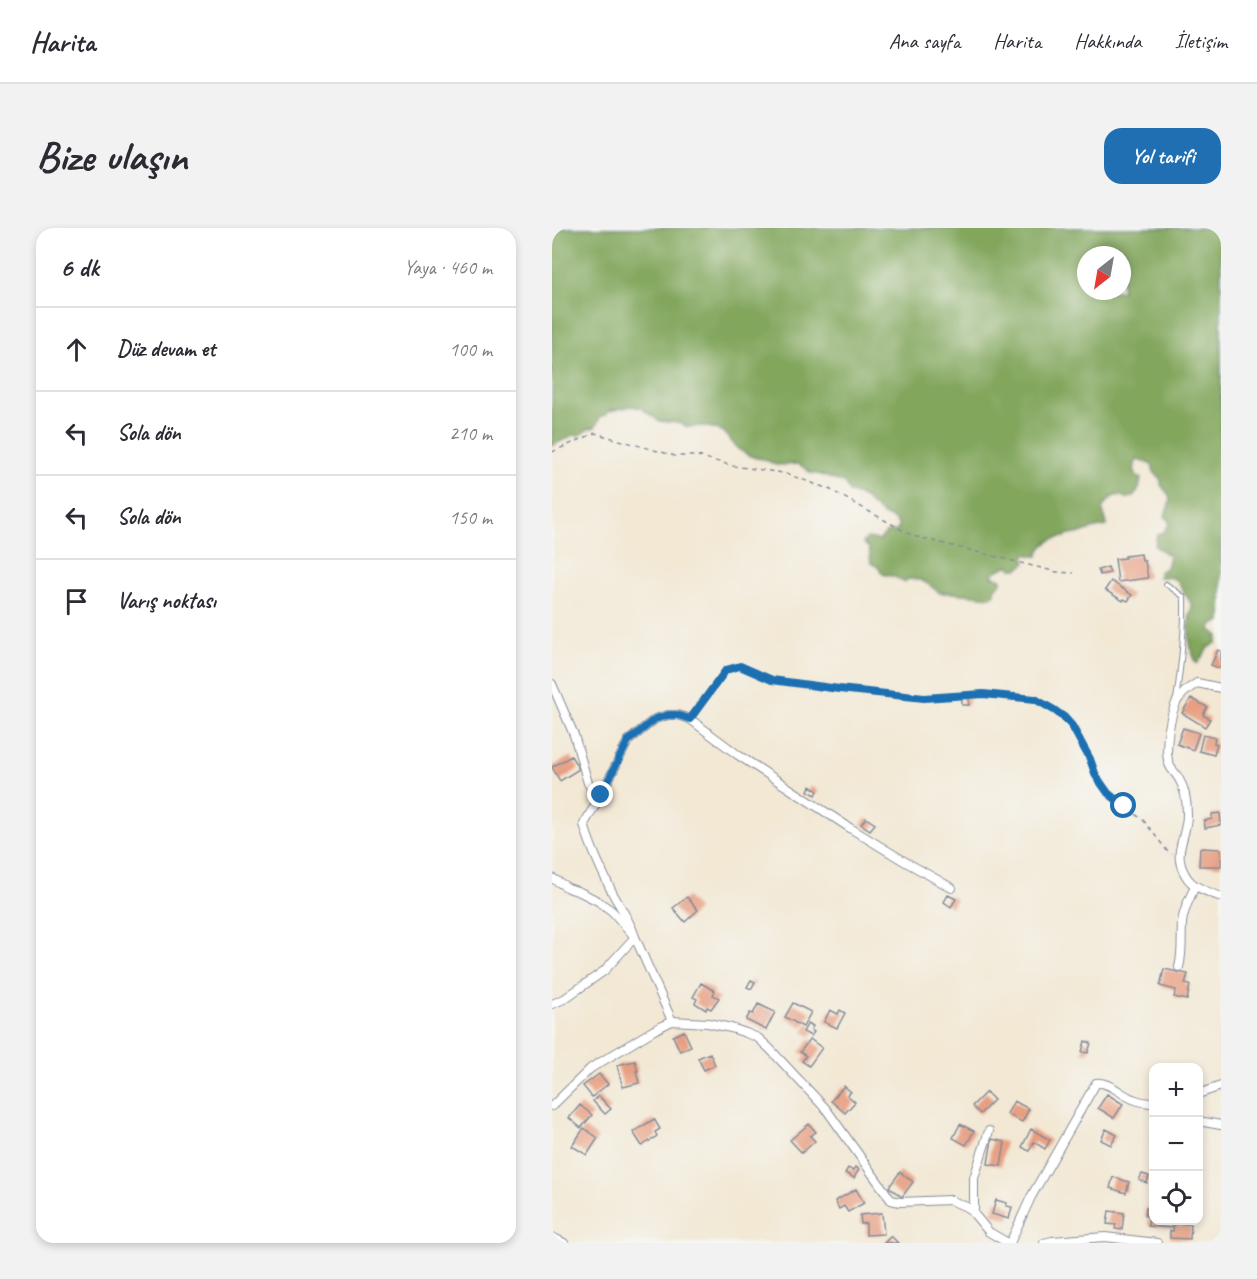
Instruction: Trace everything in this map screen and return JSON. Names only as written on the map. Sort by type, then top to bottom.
[{"type":"street","points":[[1221,688],[1197,683],[1182,694],[1176,704],[1166,752],[1170,766],[1179,778],[1185,794],[1187,816],[1178,858],[1187,878],[1195,886],[1221,897]]},
{"type":"street","points":[[552,684],[574,735],[588,783],[598,800]]},
{"type":"street","points":[[672,1021],[634,937],[630,923],[612,891],[587,836],[584,824],[628,741],[655,719],[677,715],[690,719],[738,755],[849,828],[952,888]]},
{"type":"street","points":[[552,878],[612,911],[634,937]]},
{"type":"street","points":[[1179,967],[1182,950],[1182,922],[1195,886]]},
{"type":"street","points":[[552,1004],[564,999],[604,971],[634,937]]},
{"type":"street","points":[[552,1106],[591,1068],[672,1021],[708,1023],[731,1028],[758,1038],[769,1048],[825,1109],[891,1200],[900,1202],[950,1200],[969,1208],[989,1232],[1009,1243],[1031,1197],[1096,1083],[1102,1082],[1130,1098],[1149,1103]]},
{"type":"street","points":[[1203,1092],[1221,1086]]},
{"type":"street","points":[[1203,1122],[1221,1125]]},
{"type":"street","points":[[974,1214],[974,1178],[989,1131]]},
{"type":"street","points":[[552,1237],[564,1243]]},
{"type":"street","points":[[1044,1243],[1105,1237],[1157,1243]]},
{"type":"lane","points":[[1166,584],[1184,597],[1182,659],[1176,704]]},
{"type":"path","points":[[552,452],[594,433],[675,456],[698,456],[733,466],[784,473],[829,489],[914,536],[1057,572],[1074,573]]},
{"type":"path","points":[[690,719],[726,670],[740,666],[772,680],[839,689],[924,698],[983,694],[1035,699],[1064,717],[1072,726],[1090,759],[1096,776],[1108,793],[1144,820],[1168,852],[1178,858]]},
{"type":"green space","points":[[552,228],[1221,228],[1221,621],[1213,624],[1210,629],[1218,636],[1216,643],[1208,648],[1198,663],[1193,655],[1189,639],[1191,603],[1176,580],[1170,577],[1159,577],[1159,572],[1168,564],[1169,556],[1155,546],[1157,535],[1164,532],[1170,523],[1165,516],[1170,501],[1152,465],[1145,461],[1137,460],[1135,465],[1137,477],[1141,479],[1139,489],[1133,497],[1115,496],[1102,508],[1107,526],[1056,538],[1042,548],[1038,556],[1027,554],[1024,556],[1026,563],[1017,569],[1012,569],[1009,565],[994,572],[992,576],[1001,579],[1001,583],[995,588],[995,594],[991,597],[940,593],[921,580],[908,579],[904,582],[883,574],[871,563],[869,548],[863,543],[867,538],[879,540],[887,532],[897,531],[899,526],[895,520],[884,515],[865,498],[850,493],[844,483],[811,473],[799,464],[776,465],[748,455],[738,449],[724,432],[703,426],[688,427],[678,423],[659,421],[641,408],[632,406],[609,411],[601,416],[595,427],[580,435],[573,435],[552,446]]},
{"type":"building","points":[[1141,554],[1142,561],[1145,561],[1148,578],[1118,582],[1115,559]]},
{"type":"building","points":[[1108,567],[1110,573],[1100,575],[1098,570]]},
{"type":"building","points":[[1111,581],[1132,595],[1128,601],[1124,599],[1123,601],[1105,590]]},
{"type":"building","points":[[1218,650],[1221,651],[1221,669],[1211,665]]},
{"type":"building","points":[[969,696],[969,705],[962,705],[962,697]]},
{"type":"building","points":[[1191,698],[1207,707],[1203,715],[1210,719],[1205,727],[1182,713]]},
{"type":"building","points":[[1183,728],[1199,733],[1193,750],[1177,744]]},
{"type":"building","points":[[1203,735],[1215,738],[1214,743],[1217,744],[1214,755],[1199,751]]},
{"type":"building","points":[[571,756],[579,769],[560,781],[552,767]]},
{"type":"building","points":[[810,786],[818,791],[816,795],[808,791]]},
{"type":"building","points":[[1220,813],[1221,825],[1205,828],[1204,821],[1212,819],[1212,814]]},
{"type":"building","points":[[866,818],[875,824],[870,830],[861,824]]},
{"type":"building","points":[[1200,848],[1221,849],[1221,866],[1199,866]]},
{"type":"building","points":[[948,895],[956,899],[951,907],[944,902]]},
{"type":"building","points":[[687,897],[698,910],[685,922],[673,908]]},
{"type":"building","points":[[1164,969],[1188,974],[1185,984],[1190,985],[1187,1000],[1174,997],[1176,990],[1160,986]]},
{"type":"building","points":[[751,980],[755,982],[751,989],[747,987]]},
{"type":"building","points":[[701,983],[715,991],[713,995],[719,998],[711,1009],[707,1007],[706,1010],[695,1003],[697,999],[693,997]]},
{"type":"building","points":[[793,1003],[811,1012],[803,1027],[785,1017]]},
{"type":"building","points":[[758,1004],[775,1012],[766,1030],[746,1020],[750,1013],[753,1014]]},
{"type":"building","points":[[830,1010],[838,1014],[840,1010],[845,1013],[837,1028],[824,1022]]},
{"type":"building","points":[[808,1023],[813,1026],[811,1030],[814,1032],[811,1036],[803,1032]]},
{"type":"building","points":[[684,1031],[691,1046],[680,1051],[673,1036]]},
{"type":"building","points":[[810,1039],[822,1048],[809,1066],[802,1061],[806,1056],[800,1052]]},
{"type":"building","points":[[1085,1041],[1091,1043],[1088,1053],[1082,1052]]},
{"type":"building","points":[[710,1053],[715,1065],[704,1070],[698,1058]]},
{"type":"building","points":[[635,1061],[639,1083],[623,1087],[617,1065]]},
{"type":"building","points":[[599,1074],[608,1084],[592,1097],[583,1086]]},
{"type":"building","points":[[844,1086],[851,1092],[847,1095],[855,1102],[845,1113],[831,1101]]},
{"type":"building","points":[[986,1092],[994,1100],[980,1114],[972,1106]]},
{"type":"building","points":[[1107,1094],[1123,1104],[1114,1118],[1098,1108]]},
{"type":"building","points":[[599,1096],[611,1109],[605,1114],[593,1101]]},
{"type":"building","points":[[1014,1101],[1029,1109],[1022,1122],[1007,1114]]},
{"type":"building","points":[[580,1105],[592,1115],[581,1128],[569,1118]]},
{"type":"building","points":[[654,1119],[660,1129],[655,1132],[657,1136],[642,1146],[633,1132]]},
{"type":"building","points":[[809,1124],[816,1132],[810,1136],[815,1141],[802,1153],[790,1140]]},
{"type":"building","points":[[960,1124],[974,1131],[966,1145],[953,1138]]},
{"type":"building","points":[[584,1128],[598,1138],[587,1155],[572,1146]]},
{"type":"building","points":[[1031,1129],[1050,1140],[1045,1149],[1034,1142],[1029,1151],[1022,1147]]},
{"type":"building","points":[[1106,1129],[1117,1135],[1111,1145],[1101,1140]]},
{"type":"building","points":[[992,1139],[1005,1142],[1001,1166],[988,1164]]},
{"type":"building","points":[[855,1167],[859,1169],[854,1178],[845,1173],[848,1168],[853,1171]]},
{"type":"building","points":[[900,1172],[913,1182],[902,1197],[889,1187]]},
{"type":"building","points":[[1142,1174],[1149,1176],[1147,1183],[1139,1180]]},
{"type":"building","points":[[1113,1177],[1129,1182],[1126,1193],[1110,1188]]},
{"type":"building","points":[[856,1189],[864,1203],[848,1212],[844,1206],[839,1209],[835,1201]]},
{"type":"building","points":[[996,1200],[1012,1207],[1009,1219],[992,1214]]},
{"type":"building","points":[[1146,1208],[1149,1208],[1149,1217],[1145,1216]]},
{"type":"building","points":[[1109,1211],[1124,1213],[1122,1230],[1115,1229],[1116,1225],[1107,1224]]},
{"type":"building","points":[[882,1213],[884,1234],[866,1235],[866,1223],[861,1224],[860,1215]]},
{"type":"building","points":[[1149,1217],[1149,1225],[1171,1225],[1171,1228],[1148,1226]]},
{"type":"building","points":[[1174,1225],[1191,1225],[1190,1239],[1170,1238],[1170,1231],[1173,1231]]},
{"type":"building","points":[[891,1236],[898,1243],[884,1243]]},
{"type":"route","points":[[601,795],[628,741],[655,719],[677,715],[690,719],[726,670],[740,666],[772,680],[839,689],[924,698],[983,694],[1035,699],[1064,717],[1072,726],[1090,759],[1096,776],[1108,793],[1124,806]]}]
